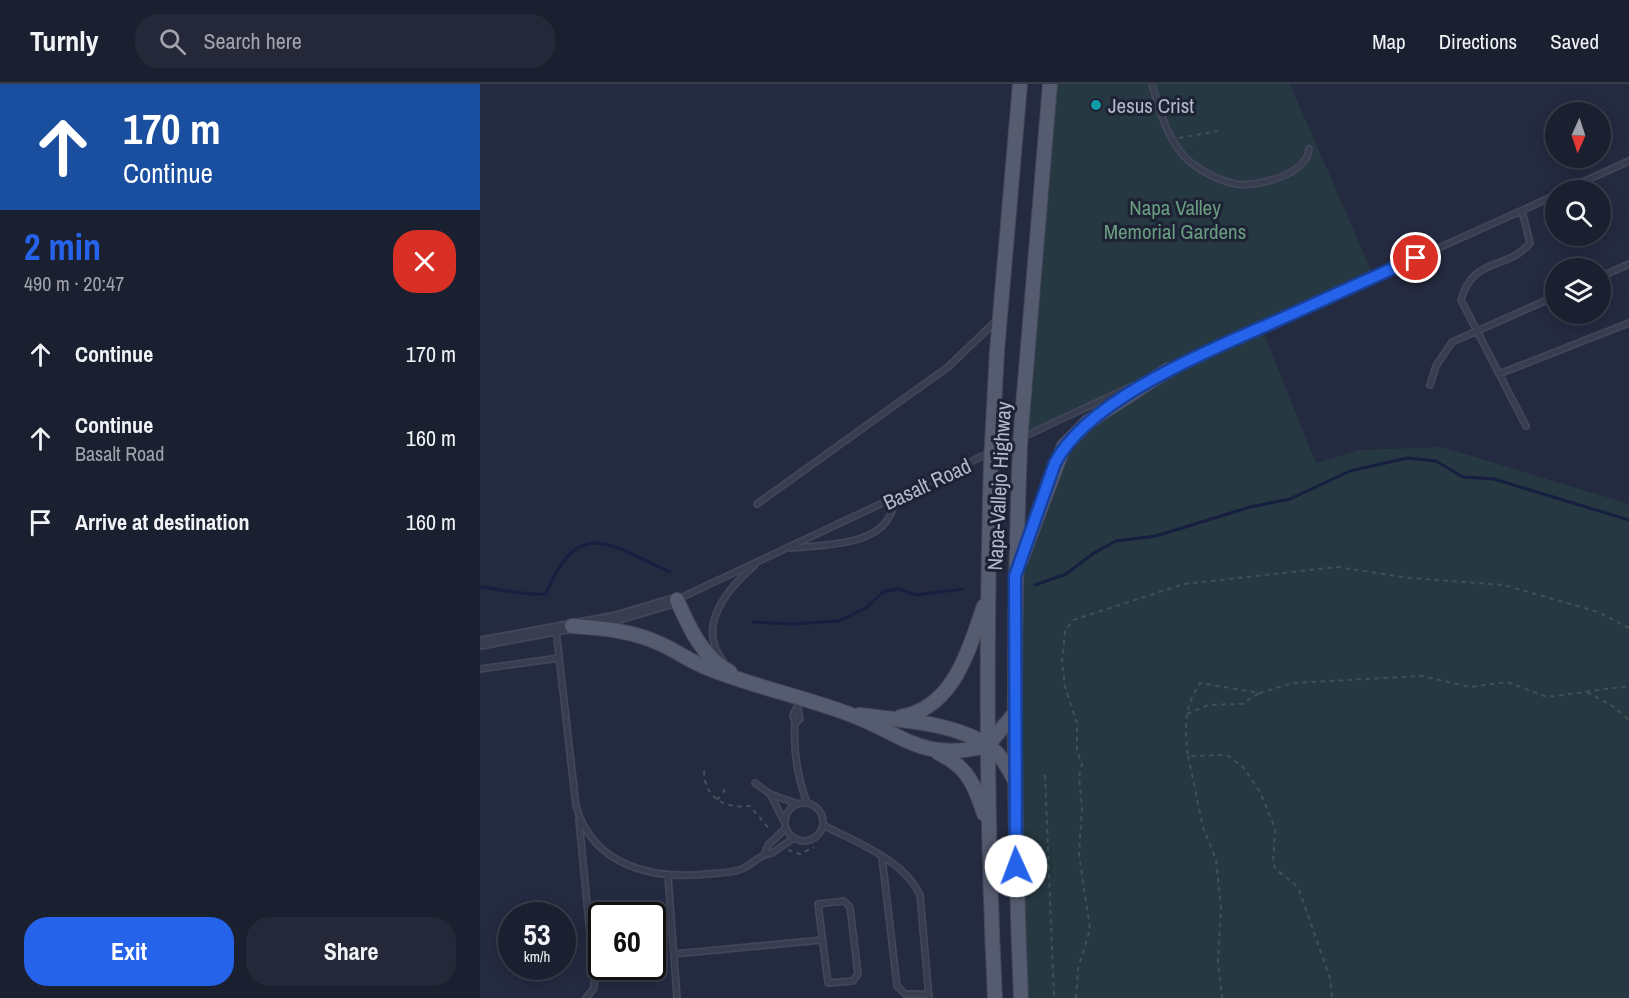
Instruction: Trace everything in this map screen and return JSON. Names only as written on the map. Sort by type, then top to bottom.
[{"type":"main road","name":"Napa-Vallejo Highway","points":[[995,998],[987,746],[992,444],[1000,317],[1020,84]]},
{"type":"main road","name":"Napa-Vallejo Highway","points":[[1021,998],[1014,779],[1015,576],[1021,430],[1050,84]]},
{"type":"main road","points":[[1015,576],[1055,463],[1064,446],[1088,422],[1168,370]]},
{"type":"main road","points":[[881,718],[916,713],[930,706],[943,695],[963,663],[988,595]]},
{"type":"main road","points":[[677,600],[695,638],[708,655],[724,669],[742,679]]},
{"type":"main road","points":[[572,626],[606,629],[645,638],[695,663],[742,679],[800,704],[851,715],[945,728],[987,746],[1004,762],[1014,779]]},
{"type":"main road","points":[[931,749],[951,752],[987,746],[1014,714]]},
{"type":"main road","points":[[851,715],[894,736],[931,749],[959,764],[968,773],[975,787],[988,830]]},
{"type":"street","name":"Basalt Road","points":[[480,643],[647,611],[677,600]]},
{"type":"lane","points":[[1152,84],[1173,139],[1191,162],[1214,177],[1236,184],[1255,183],[1282,177],[1301,166],[1308,157],[1309,149]]},
{"type":"lane","points":[[1587,180],[1629,161]]},
{"type":"lane","name":"Basalt Road","points":[[677,600],[1168,370],[1545,200]]},
{"type":"lane","points":[[1522,211],[1530,243],[1523,251],[1474,274],[1466,285],[1461,300],[1526,426]]},
{"type":"lane","points":[[1611,272],[1629,264]]},
{"type":"lane","points":[[1430,385],[1436,366],[1452,342],[1545,301]]},
{"type":"lane","points":[[757,504],[948,367],[1000,317]]},
{"type":"lane","points":[[1499,374],[1629,323]]},
{"type":"lane","points":[[786,549],[843,542],[868,535],[885,523],[898,497]]},
{"type":"lane","points":[[742,679],[720,658],[715,645],[714,618],[719,603],[728,590],[760,561]]},
{"type":"lane","points":[[556,629],[594,976],[594,988],[586,998]]},
{"type":"lane","points":[[480,669],[559,658]]},
{"type":"lane","points":[[578,815],[589,837],[606,854],[632,867],[668,876],[732,871],[743,868],[794,838],[812,839],[823,825],[821,813],[807,803],[799,780],[793,746],[795,723],[793,715],[800,704]]},
{"type":"lane","points":[[755,783],[771,794],[798,804],[807,803]]},
{"type":"lane","points":[[771,794],[785,825],[794,838]]},
{"type":"lane","points":[[764,855],[768,845],[785,825],[787,813],[798,804]]},
{"type":"lane","points":[[823,825],[882,857],[913,879],[920,895],[929,996],[905,994],[897,986],[882,857]]},
{"type":"lane","points":[[668,876],[677,998]]},
{"type":"lane","points":[[843,901],[850,907],[858,974],[853,981],[828,983],[822,940],[818,904],[843,901]]},
{"type":"lane","points":[[674,954],[822,940]]},
{"type":"path","points":[[1173,139],[1218,131]]},
{"type":"path","points":[[1076,998],[1078,969],[1090,929],[1079,854],[1082,842],[1079,777],[1082,764],[1077,750],[1077,723],[1065,687],[1062,662],[1065,631],[1072,620],[1184,584],[1337,567],[1410,578],[1504,585],[1598,612],[1629,628]]},
{"type":"path","points":[[1187,714],[1208,705],[1242,704],[1259,693],[1293,683],[1421,676],[1470,687],[1507,682],[1547,697],[1629,686]]},
{"type":"path","points":[[1222,998],[1218,962],[1221,908],[1216,860],[1203,827],[1188,756],[1185,729],[1188,703],[1200,683],[1259,693]]},
{"type":"path","points":[[1586,691],[1614,707],[1629,720]]},
{"type":"path","points":[[1188,756],[1227,755],[1244,768],[1260,792],[1275,828],[1273,864],[1281,874],[1293,880],[1299,890],[1330,978],[1332,998]]},
{"type":"path","points":[[704,771],[708,791],[717,800],[734,806],[750,806],[773,833]]},
{"type":"path","points":[[1045,775],[1054,998]]},
{"type":"path","points":[[717,800],[728,786]]},
{"type":"path","points":[[786,847],[790,852],[801,854],[814,847]]},
{"type":"green space","name":"Napa Valley Memorial Gardens","points":[[1050,84],[1290,84],[1374,277],[1262,328],[1316,463],[1359,450],[1442,447],[1629,504],[1629,998],[1021,998],[1014,714],[1024,634],[1023,627],[1014,628],[1015,576],[1064,446],[1163,373],[1023,438]]},
{"type":"waterway","points":[[1035,585],[1066,574],[1094,553],[1116,541],[1156,536],[1250,507],[1290,499],[1350,471],[1407,458],[1436,461],[1463,477],[1494,479],[1629,520]]},
{"type":"waterway","points":[[480,587],[546,594],[558,570],[570,554],[583,545],[597,543],[612,546],[670,572]]},
{"type":"waterway","points":[[753,622],[793,624],[839,621],[866,608],[884,591],[898,589],[916,595],[962,589]]},
{"type":"place","name":"Jesus Crist","points":[[1096,105]]},
{"type":"route","points":[[1016,866],[1014,829],[1015,576],[1055,463],[1064,446],[1088,422],[1168,370],[1416,258]]}]
